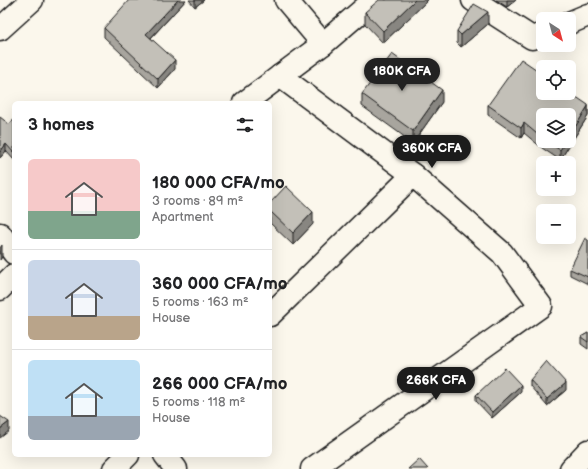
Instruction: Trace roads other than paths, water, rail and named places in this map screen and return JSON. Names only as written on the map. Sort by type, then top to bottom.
[{"type":"street","points":[[0,29],[32,0]]},
{"type":"street","points":[[286,0],[324,44]]},
{"type":"street","points":[[247,101],[324,44],[374,0]]},
{"type":"street","points":[[473,0],[532,38],[536,37]]},
{"type":"street","points":[[576,20],[588,15]]},
{"type":"street","points":[[280,76],[413,175],[502,253],[541,306],[312,469]]},
{"type":"street","points":[[272,313],[413,175]]},
{"type":"street","points":[[0,234],[12,250]]},
{"type":"street","points":[[0,289],[12,276]]},
{"type":"street","points":[[571,469],[588,451]]},
{"type":"street","points":[[114,469],[126,457]]},
{"type":"street","points":[[167,457],[176,469]]}]
